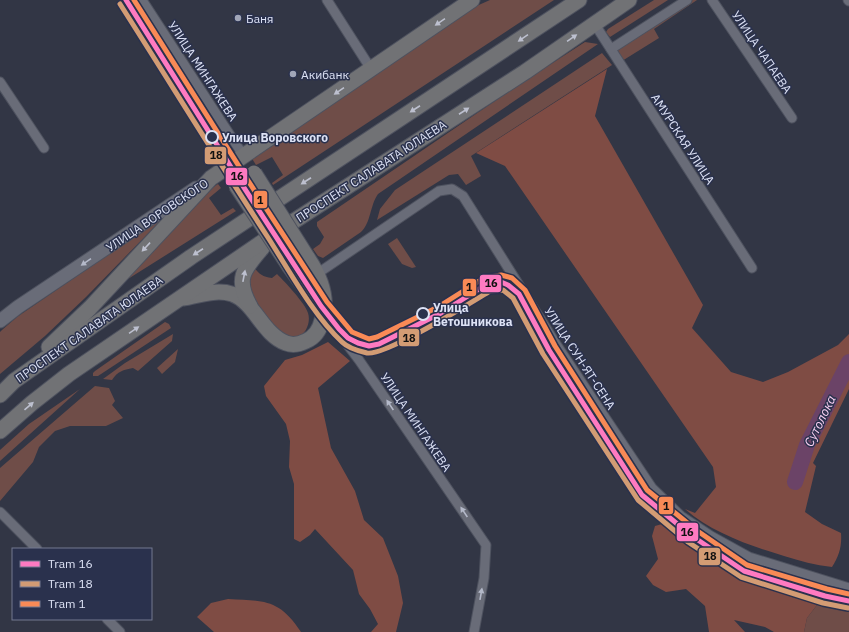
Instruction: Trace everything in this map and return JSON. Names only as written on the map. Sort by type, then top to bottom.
[{"type":"main road","name":"УЛИЦА ВОРОВСКОГО","points":[[211,178],[472,0]]},
{"type":"main road","points":[[457,11],[480,0]]},
{"type":"main road","name":"ПРОСПЕКТ САЛАВАТА ЮЛАЕВА","points":[[0,395],[14,381],[191,257],[579,0]]},
{"type":"main road","name":"ПРОСПЕКТ САЛАВАТА ЮЛАЕВА","points":[[0,432],[32,403],[69,374],[277,232],[525,72],[629,0]]},
{"type":"main road","points":[[179,299],[212,293],[227,293],[240,298],[275,337],[286,343],[294,345],[305,342],[316,334],[321,325],[325,308],[318,274],[243,155]]},
{"type":"main road","points":[[224,168],[290,268],[324,314]]},
{"type":"main road","points":[[14,381],[90,308],[211,178]]},
{"type":"main road","points":[[253,313],[243,288],[243,274],[251,260],[277,232]]},
{"type":"street","name":"УЛИЦА МИНГАЖЕВА","points":[[142,0],[243,155]]},
{"type":"street","points":[[327,0],[371,69]]},
{"type":"street","points":[[611,49],[687,0]]},
{"type":"street","name":"УЛИЦА ЧАПАЕВА","points":[[712,0],[792,118]]},
{"type":"street","name":"АМУРСКАЯ УЛИЦА","points":[[594,23],[752,268]]},
{"type":"street","points":[[0,82],[44,148]]},
{"type":"street","name":"УЛИЦА ВОРОВСКОГО","points":[[0,321],[18,307],[211,178]]},
{"type":"street","name":"УЛИЦА СУН-ЯТ-СЕНА","points":[[302,284],[439,191],[452,189],[463,196],[556,344],[652,488],[681,516],[711,536],[749,557],[849,588]]},
{"type":"street","name":"УЛИЦА МИНГАЖЕВА","points":[[324,314],[359,360],[486,545],[484,578],[474,632]]},
{"type":"street","points":[[0,512],[36,548]]},
{"type":"street","points":[[108,620],[120,632]]},
{"type":"shaded area","points":[[490,0],[554,0],[273,185],[272,183],[283,175],[272,157],[256,165],[251,157],[472,8]]},
{"type":"shaded area","points":[[654,0],[668,0],[610,37],[606,32],[608,29]]},
{"type":"shaded area","points":[[692,0],[697,0],[654,29],[659,38],[622,61],[614,49]]},
{"type":"shaded area","points":[[585,42],[598,44],[378,194],[373,203],[367,224],[361,232],[323,258],[318,256],[313,249],[320,244],[324,237],[317,226],[317,222],[520,84]]},
{"type":"shaded area","points":[[602,53],[612,65],[471,156],[481,176],[466,185],[458,174],[449,175],[377,220],[380,209],[395,190]]},
{"type":"shaded area","points":[[607,69],[595,116],[703,305],[692,328],[731,372],[763,382],[788,372],[838,345],[849,334],[849,389],[813,463],[816,466],[805,512],[822,524],[841,533],[840,551],[832,567],[796,560],[732,538],[707,525],[685,509],[695,513],[716,487],[713,467],[505,166],[476,153]]},
{"type":"shaded area","points":[[218,184],[221,188],[209,198],[221,215],[233,208],[236,211],[120,284],[202,195]]},
{"type":"shaded area","points":[[166,215],[86,297],[45,336],[0,374],[0,332],[2,330],[17,317]]},
{"type":"shaded area","points":[[397,238],[416,267],[412,268],[402,264],[388,244]]},
{"type":"shaded area","points":[[253,266],[259,273],[266,277],[272,278],[277,274],[303,304],[308,313],[309,320],[305,330],[298,337],[289,339],[274,331],[247,288]]},
{"type":"shaded area","points":[[165,322],[169,324],[171,328],[98,376],[93,376],[95,371]]},
{"type":"shaded area","points":[[173,334],[172,341],[138,371],[133,368],[124,370],[112,380],[103,379],[125,363]]},
{"type":"shaded area","points":[[328,342],[350,361],[318,388],[331,448],[355,491],[364,520],[383,538],[398,576],[403,603],[396,632],[371,632],[378,624],[370,609],[359,594],[353,570],[315,529],[310,535],[300,542],[294,539],[294,484],[289,467],[290,441],[286,424],[266,396],[264,386],[285,360],[302,355]]},
{"type":"shaded area","points":[[178,349],[175,362],[162,374],[157,368]]},
{"type":"shaded area","points":[[95,386],[109,388],[115,401],[112,405],[123,418],[106,426],[70,426],[55,431],[39,447],[33,462],[0,501],[0,468]]},
{"type":"shaded area","points":[[80,389],[0,461],[0,450],[29,424]]},
{"type":"shaded area","points":[[662,524],[686,544],[716,563],[764,583],[815,598],[817,605],[807,618],[804,632],[774,632],[765,627],[734,620],[745,632],[709,632],[705,606],[686,589],[666,592],[653,585],[646,576],[658,559],[652,536],[655,526]]},
{"type":"shaded area","points":[[815,598],[849,607],[849,632],[804,632],[807,618],[817,605]]},
{"type":"shaded area","points":[[228,599],[252,600],[270,604],[286,613],[301,632],[214,632],[197,617],[211,603]]},
{"type":"waterway","name":"Сутолока","points":[[795,482],[807,445],[849,362]]},
{"type":"tram line","name":"16","points":[[126,0],[241,183],[321,306],[348,338],[369,346],[379,344],[441,313],[487,284],[501,282],[508,285],[519,294],[549,350],[642,495],[692,536],[744,571],[825,596],[849,601]]},
{"type":"tram line","name":"1","points":[[134,0],[327,302],[352,332],[369,339],[377,337],[438,307],[484,278],[501,275],[512,278],[525,290],[555,346],[647,490],[696,530],[747,565],[827,589],[849,594]]},
{"type":"tram line","name":"18","points":[[120,4],[311,306],[331,331],[344,344],[353,349],[367,353],[377,352],[428,328],[490,291],[503,290],[513,298],[543,354],[638,500],[688,542],[741,577],[823,603],[848,608]]},
{"type":"place","name":"Баня","points":[[238,18]]},
{"type":"place","name":"Акибанк","points":[[293,74]]},
{"type":"place","name":"Улица Воровского","points":[[212,137]]},
{"type":"place","name":"Улица Ветошникова","points":[[423,314]]}]
